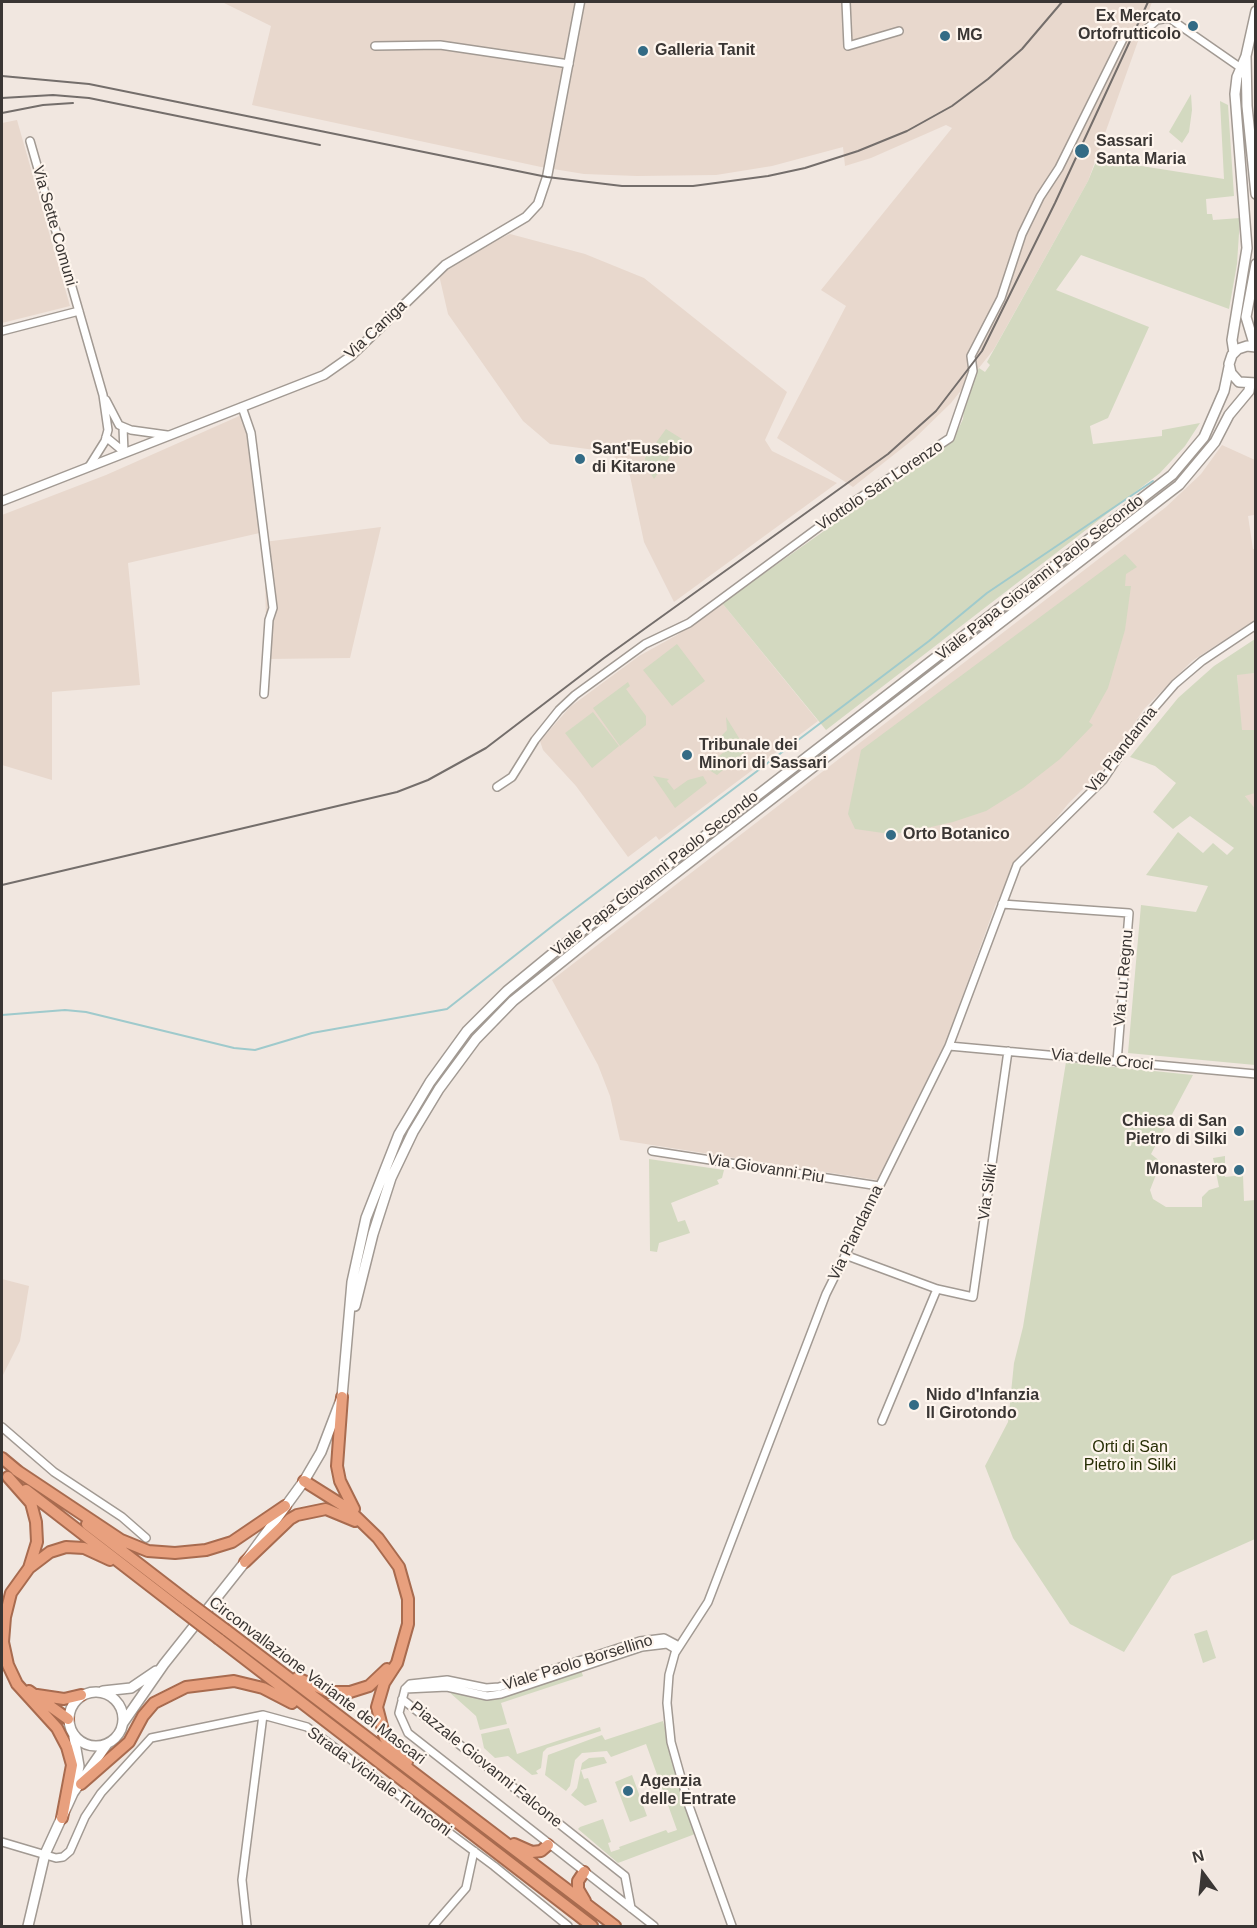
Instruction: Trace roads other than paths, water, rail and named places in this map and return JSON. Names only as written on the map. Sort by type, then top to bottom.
[{"type":"highway","points":[[342,1397],[336,1450],[340,1481],[347,1501],[396,1561],[406,1589],[408,1624],[400,1652],[379,1696],[377,1707],[381,1728],[391,1746],[402,1758],[464,1811]]},
{"type":"highway","name":"Circonvallazione Variante del Mascari","points":[[2,1458],[9,1473],[134,1571],[183,1605]]},
{"type":"highway","points":[[9,1473],[121,1540],[148,1551],[196,1551],[232,1542],[285,1506]]},
{"type":"highway","points":[[9,1473],[31,1503],[36,1522],[37,1542],[29,1568]]},
{"type":"highway","name":"Circonvallazione Variante del Mascari","points":[[9,1473],[222,1635],[464,1811],[615,1926]]},
{"type":"highway","points":[[304,1481],[347,1508],[368,1528]]},
{"type":"highway","points":[[244,1562],[290,1519],[308,1511],[336,1511],[368,1528]]},
{"type":"highway","points":[[62,1818],[72,1765],[68,1747],[57,1728],[16,1684],[8,1665],[3,1642],[5,1617],[11,1593],[29,1568],[50,1552],[66,1547],[84,1548],[134,1571]]},
{"type":"highway","points":[[222,1635],[306,1684],[329,1692],[350,1692],[369,1686],[390,1666],[400,1652]]},
{"type":"highway","name":"Circonvallazione Variante del Mascari","points":[[222,1635],[344,1735],[592,1926]]},
{"type":"highway","points":[[8,1665],[31,1693],[68,1719]]},
{"type":"highway","points":[[77,1789],[129,1742],[142,1716],[154,1703],[171,1692],[204,1683],[234,1681],[263,1688],[344,1735]]},
{"type":"highway","points":[[31,1693],[64,1699],[81,1695]]},
{"type":"highway","points":[[499,1837],[532,1852],[551,1846]]},
{"type":"highway","points":[[584,1872],[578,1881],[578,1889],[589,1907]]},
{"type":"main road","points":[[1256,11],[1246,56],[1247,106],[1256,194]]},
{"type":"main road","name":"Viale Papa Giovanni Paolo Secondo","points":[[123,1723],[164,1664],[304,1481],[321,1452],[342,1397],[351,1320],[352,1282],[366,1218],[399,1134],[430,1082],[467,1031],[507,991],[552,954],[1172,475],[1204,437],[1224,391],[1234,353],[1232,340],[1247,248],[1235,94],[1237,77],[1246,56]]},
{"type":"main road","points":[[1234,353],[1244,346],[1255,343],[1246,317],[1256,264]]},
{"type":"main road","points":[[1229,367],[1239,382],[1254,385]]},
{"type":"main road","name":"Viale Papa Giovanni Paolo Secondo","points":[[351,1320],[373,1234],[392,1178],[413,1132],[439,1089],[484,1031],[513,1001],[594,936],[1179,484],[1203,458],[1228,415],[1254,385]]},
{"type":"main road","name":"Viale Papa Giovanni Paolo Secondo","points":[[98,1692],[131,1688],[164,1664]]},
{"type":"main road","points":[[28,1926],[45,1854],[93,1761],[118,1735],[123,1723],[119,1704],[110,1696],[98,1692],[81,1695],[70,1708],[68,1719],[79,1766],[77,1789]]},
{"type":"main road","points":[[73,1735],[90,1746],[107,1744]]},
{"type":"street","name":"Via Caniga","points":[[2,501],[324,375],[351,356],[444,265],[526,217],[538,204],[547,177],[580,2]]},
{"type":"street","points":[[846,2],[848,46],[899,31]]},
{"type":"street","name":"Viottolo San Lorenzo","points":[[496,787],[512,777],[559,710],[575,695],[645,644],[689,622],[846,507],[950,438],[973,371],[972,356],[1001,298],[1022,234],[1040,197],[1059,168],[1122,40],[1127,35],[1143,32],[1161,19],[1172,19],[1241,68]]},
{"type":"street","points":[[375,46],[440,45],[569,64]]},
{"type":"street","name":"Via Sette Comuni","points":[[30,141],[103,395],[108,430],[106,437]]},
{"type":"street","points":[[2,331],[79,311]]},
{"type":"street","name":"Via Sette Comuni","points":[[103,395],[119,425],[123,427]]},
{"type":"street","points":[[242,407],[251,433],[270,564],[273,608],[269,620],[264,694]]},
{"type":"street","points":[[124,452],[123,427],[167,435]]},
{"type":"street","points":[[90,465],[106,437],[124,452]]},
{"type":"street","name":"Via Piandanna","points":[[732,1926],[689,1806],[671,1742],[668,1703],[669,1675],[678,1648],[708,1602],[822,1305],[949,1046],[1017,865],[1103,780],[1142,722],[1175,684],[1202,661],[1256,625]]},
{"type":"street","name":"Via Lu Regnu","points":[[1002,904],[1129,913],[1117,1062]]},
{"type":"street","name":"Via delle Croci","points":[[949,1046],[1256,1074]]},
{"type":"street","name":"Via Silki","points":[[845,1255],[937,1289],[973,1297],[1008,1051]]},
{"type":"street","name":"Via Giovanni Piu","points":[[652,1151],[879,1186]]},
{"type":"street","points":[[882,1421],[937,1289]]},
{"type":"street","points":[[2,1427],[54,1472],[122,1517],[146,1538]]},
{"type":"street","name":"Viale Paolo Borsellino","points":[[402,1699],[405,1689],[447,1687],[494,1695],[534,1684],[642,1647],[667,1644],[678,1648]]},
{"type":"street","name":"Piazzale Giovanni Falcone","points":[[631,1908],[625,1876],[402,1699],[399,1713],[408,1733],[584,1872],[654,1926]]},
{"type":"street","points":[[247,1926],[242,1880],[263,1715]]},
{"type":"street","name":"Strada Vicinale Trunconi","points":[[45,1854],[63,1857],[70,1851],[85,1817],[101,1794],[151,1738],[263,1715],[307,1727],[474,1851],[566,1926]]},
{"type":"street","points":[[2,1842],[45,1854]]},
{"type":"street","points":[[432,1926],[466,1888],[474,1851]]},
{"type":"waterway","points":[[2,1015],[65,1010],[86,1012],[234,1048],[255,1050],[312,1033],[447,1009],[555,924],[929,641],[987,593],[1153,481]]},
{"type":"railway","points":[[2,76],[89,84],[547,177],[622,186],[693,186],[768,176],[805,168],[858,151],[907,131],[952,106],[988,79],[1022,49],[1062,2]]},
{"type":"railway","points":[[2,885],[397,792],[428,780],[486,748],[604,658],[888,454],[936,411],[982,351],[1055,203],[1148,2]]},
{"type":"railway","points":[[2,98],[53,95],[89,98],[320,145]]},
{"type":"railway","points":[[2,113],[43,105],[73,103]]},
{"type":"place","name":"Ex Mercato Ortofrutticolo","points":[[1193,26]]},
{"type":"place","name":"MG","points":[[945,36]]},
{"type":"place","name":"Galleria Tanit","points":[[643,51]]},
{"type":"place","name":"Sassari Santa Maria","points":[[1082,151]]},
{"type":"place","name":"Sant'Eusebio di Kitarone","points":[[580,459]]},
{"type":"place","name":"Tribunale dei Minori di Sassari","points":[[687,755]]},
{"type":"place","name":"Orto Botanico","points":[[891,835]]},
{"type":"place","name":"Chiesa di San Pietro di Silki","points":[[1239,1131]]},
{"type":"place","name":"Monastero","points":[[1239,1170]]},
{"type":"place","name":"Nido d'Infanzia Il Girotondo","points":[[914,1405]]},
{"type":"place","name":"Agenzia delle Entrate","points":[[628,1791]]},
{"type":"park label","name":"Orti di San Pietro in Silki","points":[[1130,1457]]}]
